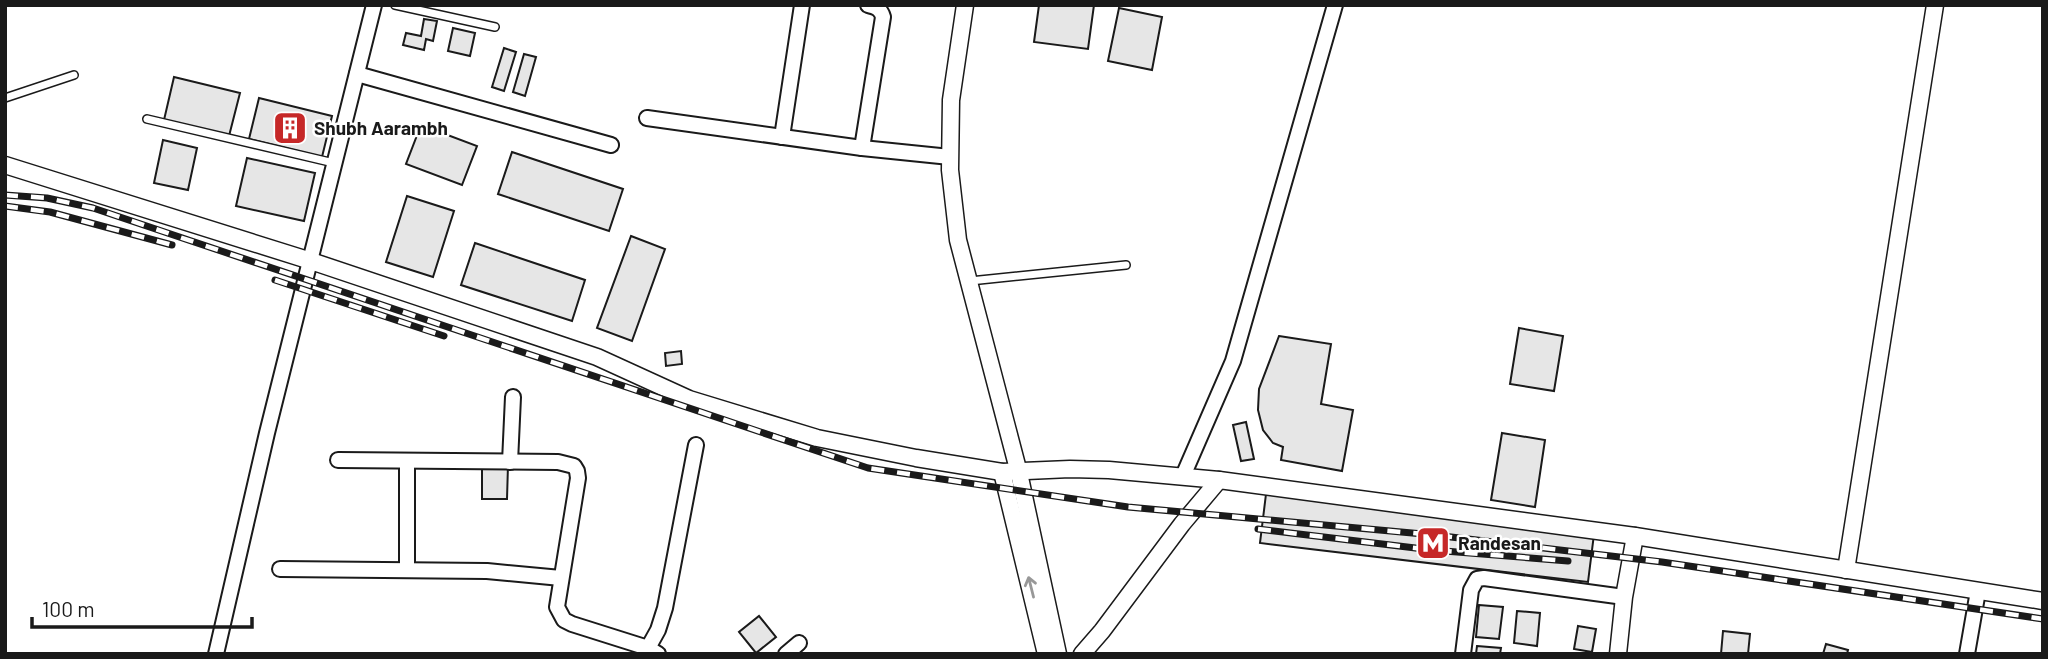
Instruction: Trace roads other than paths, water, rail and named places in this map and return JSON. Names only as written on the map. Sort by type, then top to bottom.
[{"type":"street","points":[[216,654],[264,446],[374,5]]},
{"type":"street","points":[[782,136],[802,5]]},
{"type":"street","points":[[862,148],[883,17],[882,12],[868,5]]},
{"type":"street","points":[[965,5],[951,100],[950,157],[958,240],[1020,473],[1058,654]]},
{"type":"street","points":[[1183,477],[1233,361],[1335,5]]},
{"type":"street","points":[[1846,570],[1934,5]]},
{"type":"street","points":[[357,74],[611,145]]},
{"type":"street","points":[[647,118],[862,148],[950,157]]},
{"type":"street","points":[[5,164],[311,261],[597,357],[689,399],[817,438],[1002,472],[1070,469],[1219,480],[1634,536],[2043,601]]},
{"type":"street","points":[[510,462],[513,397]]},
{"type":"street","points":[[338,460],[567,463],[574,466],[577,471],[557,607],[564,620],[653,651],[666,608],[696,445]]},
{"type":"street","points":[[407,461],[407,570]]},
{"type":"street","points":[[1002,472],[1046,654]]},
{"type":"street","points":[[1082,654],[1219,480]]},
{"type":"street","points":[[1618,654],[1634,536]]},
{"type":"street","points":[[280,569],[487,571],[561,578]]},
{"type":"street","points":[[1464,654],[1471,590],[1477,579],[1624,597]]},
{"type":"street","points":[[1967,654],[1978,592]]},
{"type":"street","points":[[786,654],[799,643]]},
{"type":"lane","points":[[396,5],[495,27]]},
{"type":"lane","points":[[5,98],[74,75]]},
{"type":"lane","points":[[147,119],[335,163]]},
{"type":"lane","points":[[969,281],[1126,265]]},
{"type":"railway","points":[[5,195],[47,198],[93,208],[868,468],[1128,507],[1434,535],[1662,562],[2043,619]]},
{"type":"railway","points":[[5,206],[50,212],[172,245]]},
{"type":"railway","points":[[275,280],[444,336]]},
{"type":"railway","points":[[1258,529],[1432,550],[1568,561]]},
{"type":"place","name":"Shubh Aarambh","points":[[290,128]]},
{"type":"place","name":"Randesan","points":[[1433,543]]}]
